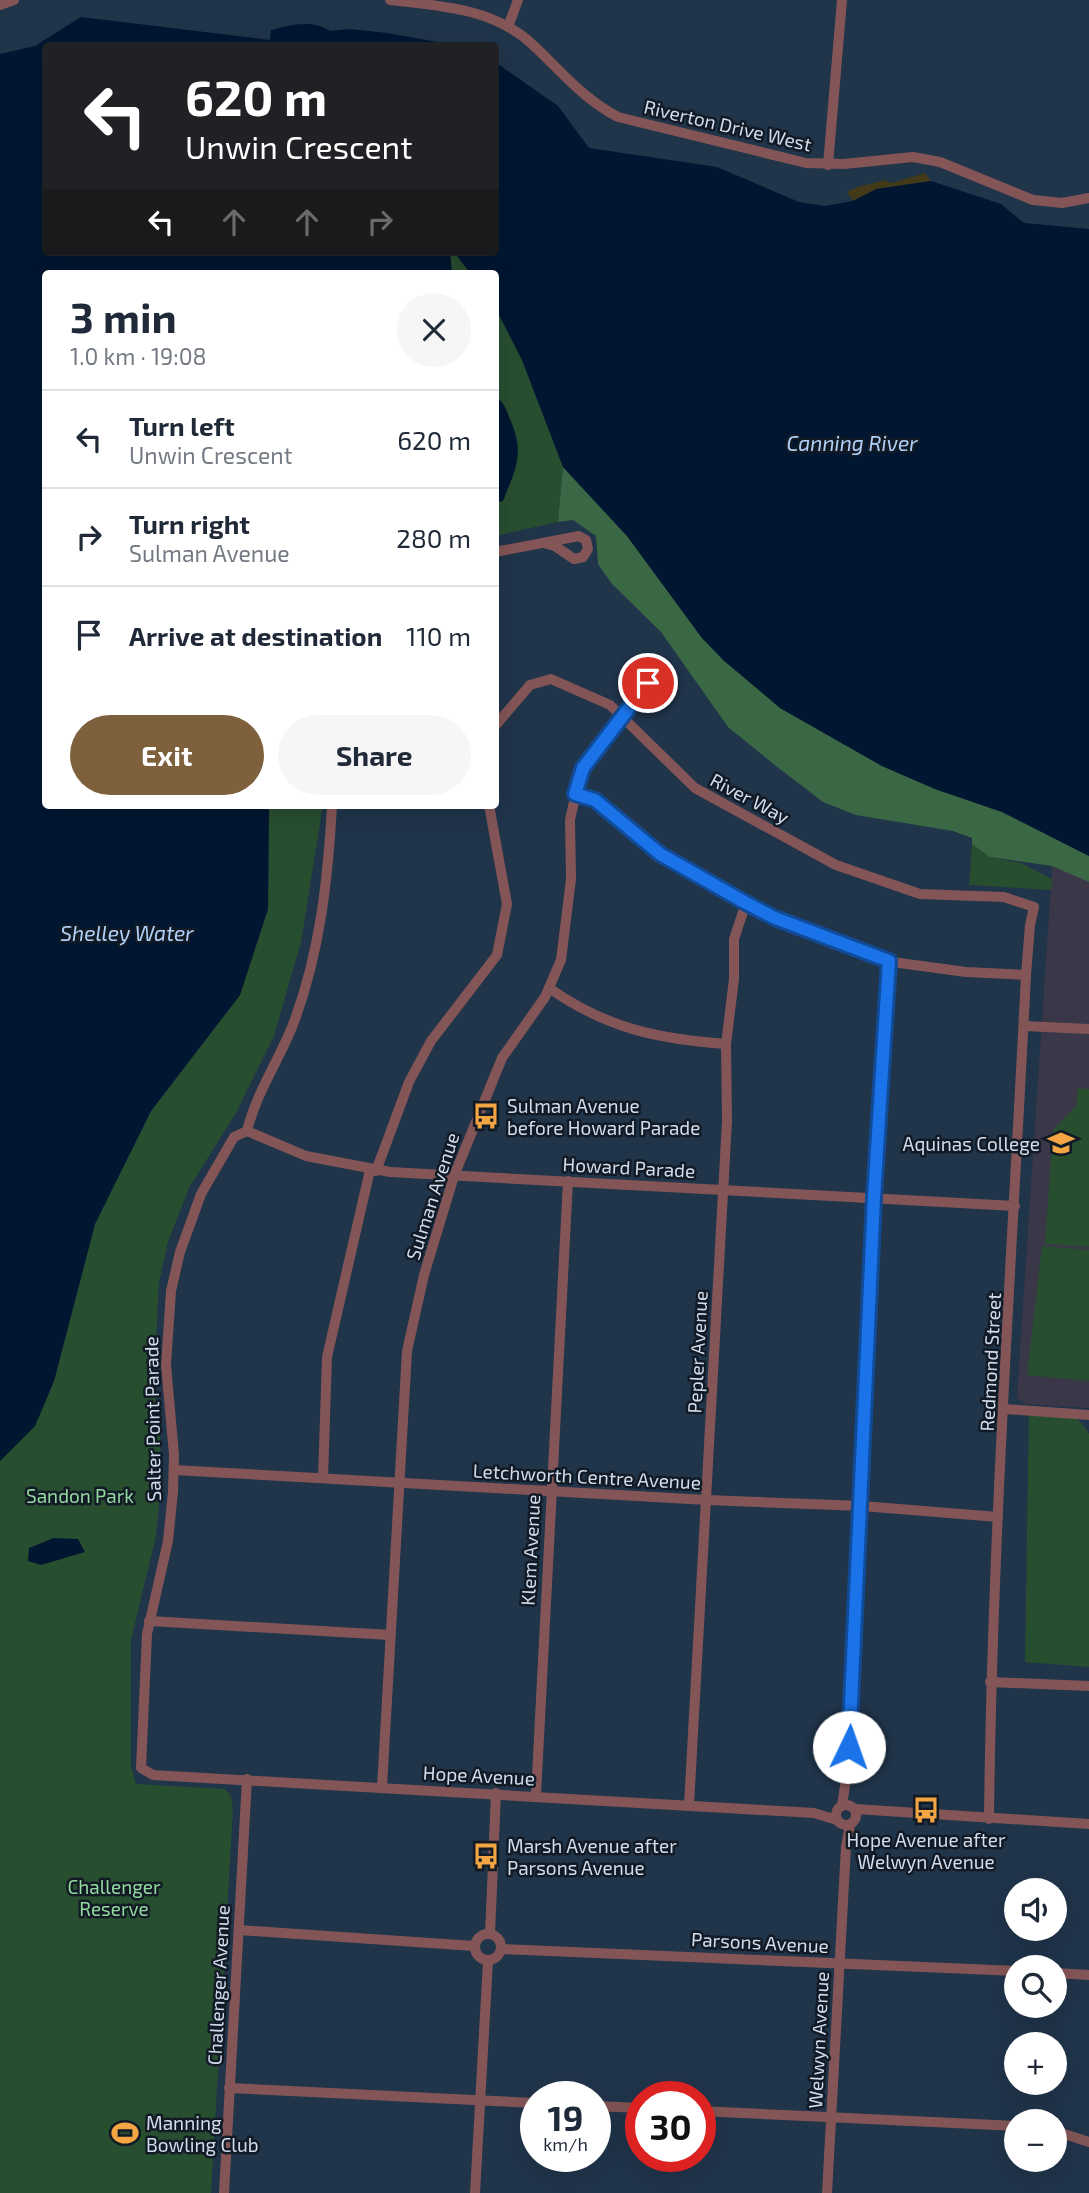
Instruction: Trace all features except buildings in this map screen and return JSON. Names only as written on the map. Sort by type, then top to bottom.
[{"type":"street","points":[[0,5],[14,0]]},
{"type":"street","name":"Riverton Drive West","points":[[390,0],[474,12],[509,27],[531,43],[590,100],[618,117],[806,163],[912,158],[940,162],[1033,200],[1062,203],[1089,198]]},
{"type":"street","points":[[509,27],[518,0]]},
{"type":"street","points":[[828,164],[842,0]]},
{"type":"street","points":[[499,551],[543,543]]},
{"type":"street","name":"Sulman Avenue","points":[[382,1787],[407,1351],[424,1275],[454,1176],[502,1058],[549,988],[561,960],[571,879],[569,828],[583,768],[662,666]]},
{"type":"street","name":"River Way","points":[[499,721],[530,685],[549,679],[607,704],[695,788],[836,864],[920,894],[1004,897],[1034,907]]},
{"type":"street","points":[[575,794],[595,800],[660,854],[775,918],[889,961],[966,972],[1026,975]]},
{"type":"street","name":"Salter Point Parade","points":[[144,1772],[140,1761],[149,1621],[168,1541],[174,1469],[166,1365],[174,1273],[190,1221],[211,1175],[234,1137],[247,1131],[253,1108],[294,1022],[313,961],[324,909],[332,809]]},
{"type":"street","points":[[323,1478],[327,1357],[373,1170],[409,1082],[431,1041],[497,955],[507,904],[490,809]]},
{"type":"street","name":"Pepler Avenue","points":[[689,1805],[727,1121],[726,1044],[734,979],[735,931],[746,903]]},
{"type":"street","name":"Redmond Street","points":[[989,1819],[990,1682],[998,1517],[1026,975],[1034,907]]},
{"type":"street","name":"Welwyn Avenue","points":[[827,2193],[846,1847],[847,1772],[862,1506],[874,1197],[889,961]]},
{"type":"street","points":[[549,988],[571,1004],[614,1025],[675,1040],[726,1044]]},
{"type":"street","points":[[1024,1026],[1089,1029]]},
{"type":"street","name":"Howard Parade","points":[[247,1131],[306,1156],[373,1170],[1015,1206]]},
{"type":"street","name":"Klem Avenue","points":[[536,1795],[568,1181]]},
{"type":"street","points":[[1005,1409],[1089,1415]]},
{"type":"street","name":"Letchworth Centre Avenue","points":[[174,1469],[707,1500],[862,1506],[998,1517]]},
{"type":"street","points":[[149,1621],[390,1635]]},
{"type":"street","points":[[990,1682],[1089,1686]]},
{"type":"street","name":"Hope Avenue","points":[[144,1772],[153,1775],[814,1813],[876,1813],[1089,1824]]},
{"type":"street","name":"Challenger Avenue","points":[[225,2193],[247,1779]]},
{"type":"street","points":[[490,1934],[496,1793]]},
{"type":"street","points":[[239,1930],[474,1946]]},
{"type":"street","points":[[490,1934],[500,1941],[501,1948],[495,1958],[488,1961],[476,1955],[474,1946],[481,1935],[490,1934]]},
{"type":"street","name":"Parsons Avenue","points":[[501,1948],[1004,1970]]},
{"type":"street","points":[[475,2193],[488,1961]]},
{"type":"street","points":[[1067,1974],[1089,1975]]},
{"type":"street","points":[[229,2088],[520,2102]]},
{"type":"street","points":[[716,2111],[1004,2125]]},
{"type":"street","points":[[1067,2135],[1089,2141]]},
{"type":"shaded area","name":"Aquinas College","points":[[1054,840],[1089,856],[1089,1408],[1024,1404],[1017,1397]]},
{"type":"green space","points":[[450,256],[457,256],[468,270],[452,270]]},
{"type":"green space","points":[[499,315],[522,360],[563,467],[558,522],[499,535]]},
{"type":"green space","points":[[563,467],[627,536],[702,638],[780,708],[882,766],[935,789],[1002,812],[1089,856],[1089,882],[1052,866],[990,857],[972,844],[972,838],[953,831],[856,815],[823,802],[776,766],[728,727],[661,632],[612,584],[598,564],[596,536],[573,520],[558,522]]},
{"type":"green space","points":[[269,809],[322,809],[301,942],[274,1036],[237,1111],[189,1188],[168,1242],[159,1283],[154,1382],[160,1435],[161,1482],[156,1536],[131,1640],[131,1766],[136,1784],[225,1789],[231,1796],[233,1809],[211,2193],[0,2193],[0,1461],[35,1426],[54,1381],[95,1224],[151,1111],[240,995],[268,909]]},
{"type":"green space","points":[[972,844],[990,857],[1021,863],[1052,879],[1051,890],[969,885]]},
{"type":"green space","points":[[1078,1088],[1089,1089],[1089,1247],[1045,1244],[1053,1130],[1076,1106]]},
{"type":"green space","points":[[1042,1246],[1089,1250],[1089,1381],[1027,1375]]},
{"type":"green space","points":[[1029,1407],[1056,1409],[1071,1415],[1089,1434],[1089,1667],[1025,1662]]},
{"type":"sand","points":[[925,173],[931,181],[877,189],[853,201],[847,192],[884,180],[891,183]]},
{"type":"water","name":"Shelley Water","points":[[81,17],[270,40],[271,30],[309,24],[330,31],[349,29],[437,42],[42,42],[42,256],[450,256],[452,270],[42,270],[42,809],[269,809],[268,909],[240,995],[151,1111],[95,1224],[54,1381],[35,1426],[0,1461],[0,54],[35,46]]},
{"type":"water","name":"Canning River","points":[[499,65],[558,106],[589,148],[717,167],[799,202],[825,206],[853,201],[876,189],[931,181],[1001,204],[1024,223],[1089,229],[1089,856],[1002,812],[935,789],[882,766],[780,708],[723,660],[702,638],[627,536],[563,467],[522,360],[499,315],[499,270],[468,270],[457,256],[499,256]]},
{"type":"water","points":[[499,400],[515,431],[518,452],[515,470],[503,501],[499,502]]},
{"type":"water","points":[[54,1538],[78,1539],[85,1552],[41,1565],[28,1561],[29,1548]]},
{"type":"place","name":"Sulman Avenue before Howard Parade","points":[[486,1116]]},
{"type":"place","name":"Aquinas College","points":[[1061,1143]]},
{"type":"place","name":"Hope Avenue after Welwyn Avenue","points":[[926,1810]]},
{"type":"place","name":"Marsh Avenue after Parsons Avenue","points":[[486,1856]]},
{"type":"place","name":"Manning Bowling Club","points":[[125,2133]]},
{"type":"route","points":[[648,683],[583,768],[575,794],[595,800],[674,864],[746,903],[775,918],[889,961],[874,1197],[849,1747]]},
{"type":"park label","name":"Sandon Park","points":[[80,1495]]},
{"type":"park label","name":"Challenger Reserve","points":[[114,1897]]}]
